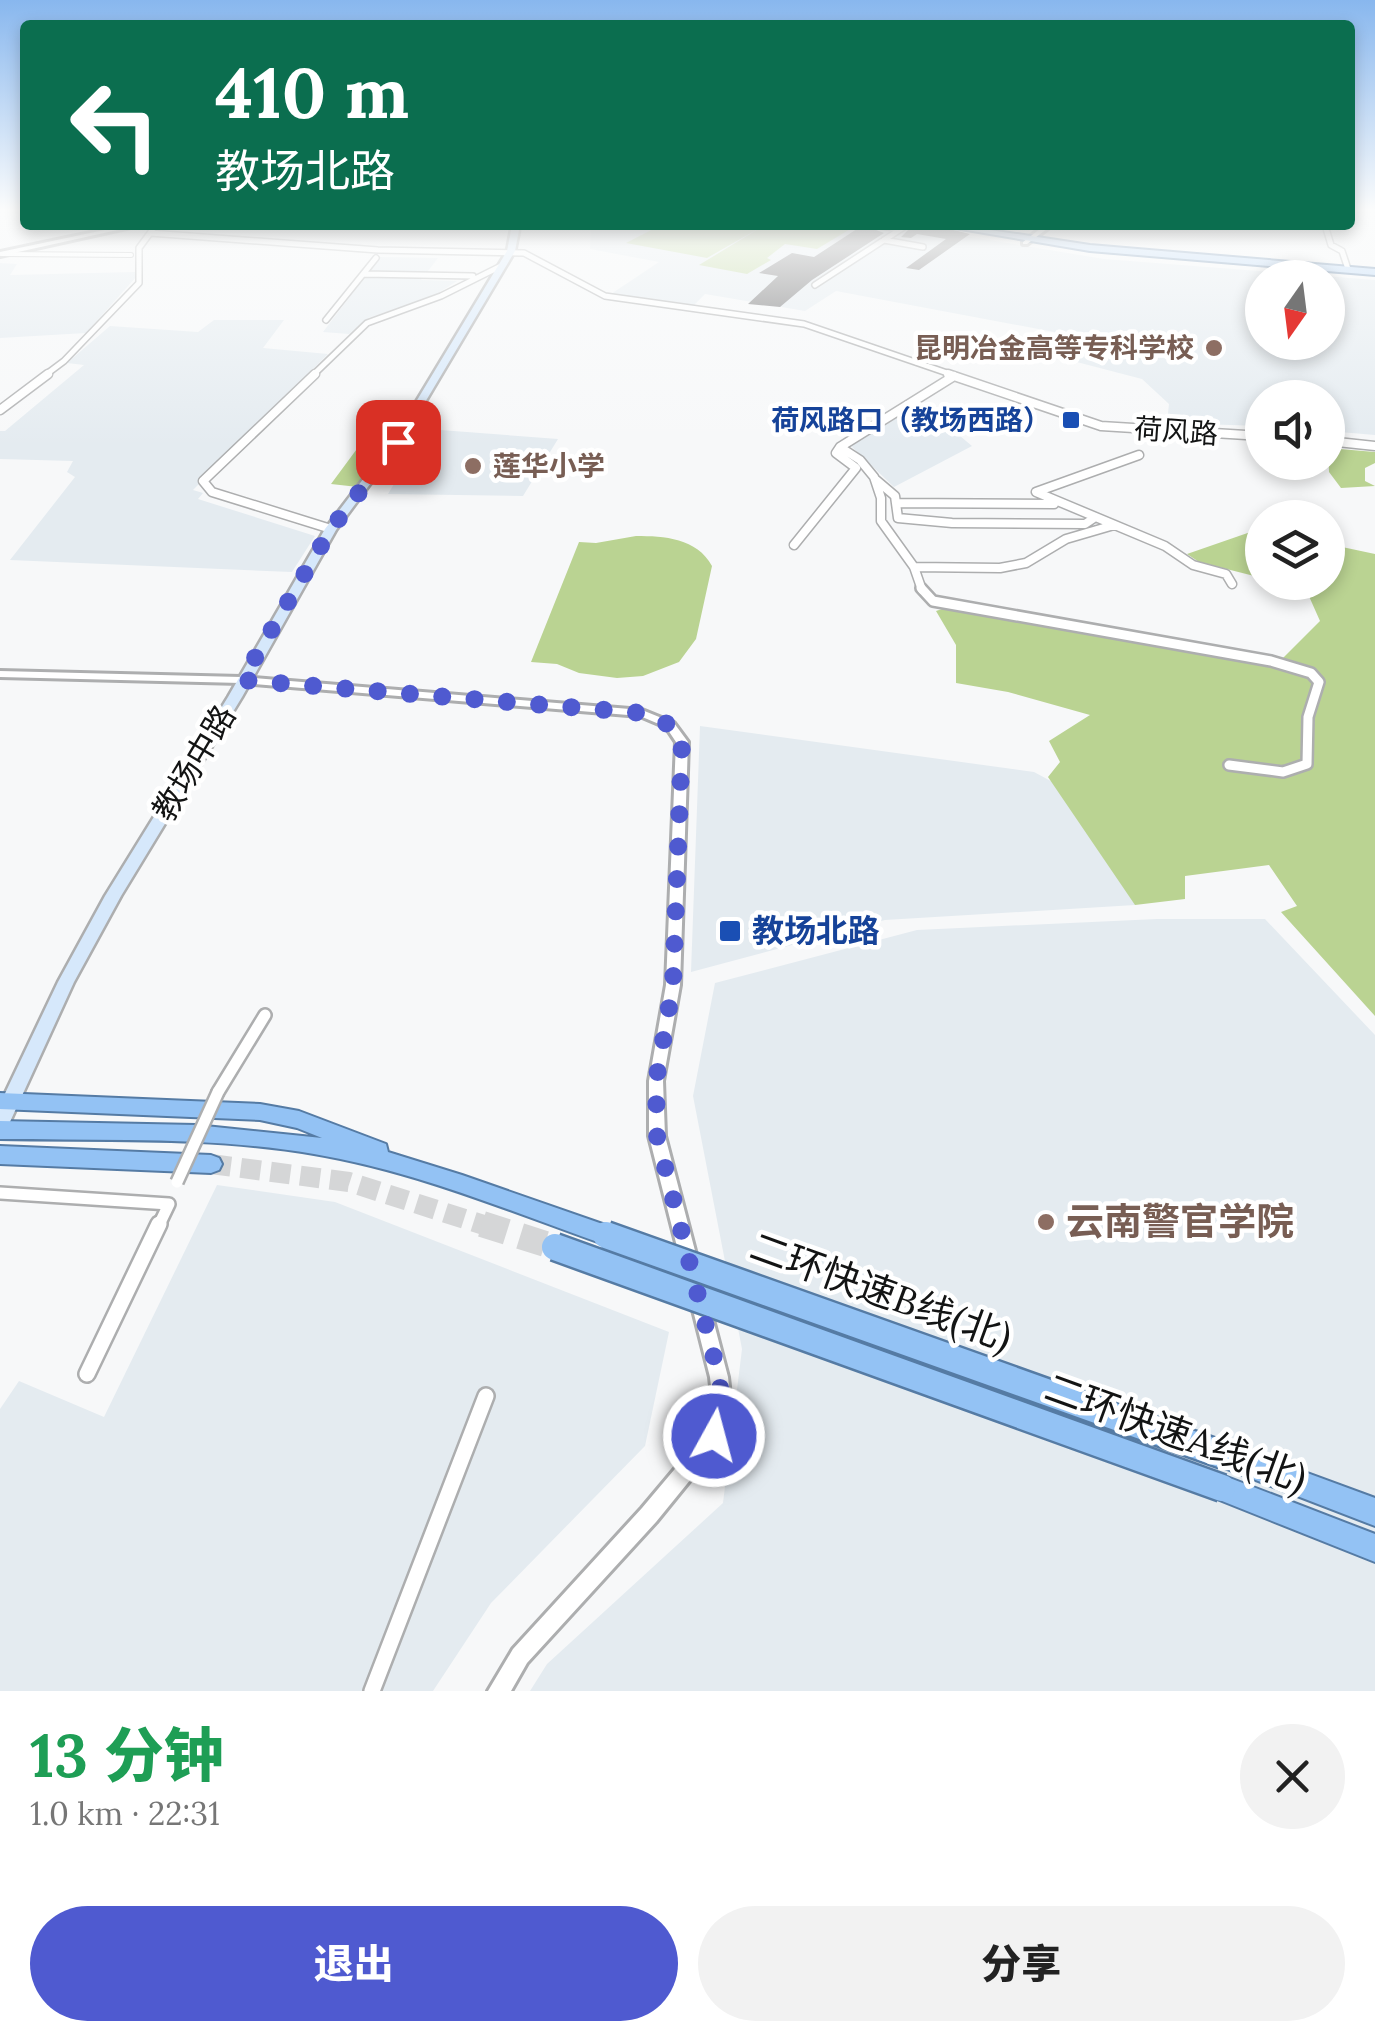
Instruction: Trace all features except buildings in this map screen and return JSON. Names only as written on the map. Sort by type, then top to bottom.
[{"type":"highway","name":"二环快速B线(北)","points":[[2,1114],[169,1133],[284,1140],[363,1155],[606,1235],[1375,1512]]},
{"type":"highway","points":[[0,1154],[211,1164]]},
{"type":"highway","name":"二环快速A线(北)","points":[[556,1247],[1222,1488],[1375,1548]]},
{"type":"main road","name":"教场中路","points":[[2,1114],[113,896],[331,529],[398,442],[489,289]]},
{"type":"street","points":[[0,410],[64,361],[133,289]]},
{"type":"street","points":[[326,320],[352,289]]},
{"type":"street","points":[[331,529],[212,492],[203,481],[361,327],[451,289]]},
{"type":"street","name":"荷风路","points":[[592,289],[605,296],[804,324],[1089,422],[1245,436]]},
{"type":"street","points":[[794,545],[856,468],[836,453],[840,447],[954,376]]},
{"type":"street","points":[[1345,443],[1375,446]]},
{"type":"street","points":[[840,447],[866,465],[884,500],[881,522],[914,568],[922,592],[941,604],[1271,661],[1310,673],[1319,682],[1308,718],[1307,764],[1283,772],[1229,765]]},
{"type":"street","points":[[1139,455],[1036,492],[1165,546],[1193,564],[1226,574],[1232,584]]},
{"type":"street","points":[[874,478],[891,489],[898,518],[952,523],[1085,524],[1094,518]]},
{"type":"street","points":[[896,503],[1060,504]]},
{"type":"street","points":[[914,568],[1000,568],[1026,562],[1066,538],[1115,524]]},
{"type":"street","points":[[0,674],[242,680],[642,713],[670,725],[682,742],[673,985],[656,1081],[657,1136],[719,1377],[722,1405],[714,1436],[649,1515],[520,1656],[500,1691]]},
{"type":"street","points":[[87,1374],[218,1092],[235,1058],[265,1015]]},
{"type":"street","points":[[0,1193],[168,1204]]},
{"type":"street","points":[[372,1691],[486,1396]]},
{"type":"shaded area","points":[[0,289],[125,289],[86,333],[0,338]]},
{"type":"shaded area","points":[[356,289],[445,289],[432,297],[368,318],[349,334],[323,332]]},
{"type":"shaded area","name":"昆明冶金高等专科学校","points":[[619,289],[1245,289],[1245,360],[1345,360],[1345,289],[1375,289],[1375,435],[1345,432],[1345,380],[1245,380],[1245,425],[1167,423],[1169,404],[1142,379],[1046,354],[1070,335],[836,291],[805,311],[705,294],[694,305],[611,294]]},
{"type":"shaded area","points":[[214,320],[284,320],[263,348],[328,354],[193,490],[203,493],[198,499],[315,536],[292,572],[10,560],[75,477],[67,472],[73,461],[0,459],[0,431],[5,431],[84,365],[67,363],[110,326],[198,332]]},
{"type":"shaded area","points":[[911,409],[958,423],[954,431],[972,446],[894,487],[851,446]]},
{"type":"shaded area","name":"莲华小学","points":[[427,429],[558,439],[523,496],[388,494]]},
{"type":"shaded area","points":[[700,726],[1034,772],[1114,815],[1135,905],[885,920],[691,972]]},
{"type":"shaded area","name":"云南警官学院","points":[[1157,919],[1265,919],[1375,1035],[1375,1691],[530,1691],[547,1664],[723,1503],[742,1349],[693,1096],[715,983],[917,930]]},
{"type":"shaded area","points":[[217,1185],[335,1202],[669,1332],[645,1446],[491,1603],[433,1691],[0,1691],[0,1409],[19,1381],[104,1417]]},
{"type":"green space","points":[[379,419],[405,421],[358,487],[331,484]]},
{"type":"green space","points":[[1345,449],[1375,452],[1375,463],[1365,468],[1365,481],[1375,486],[1341,488],[1335,480],[1345,480]]},
{"type":"green space","points":[[1245,534],[1245,574],[1199,562],[1187,554]]},
{"type":"green space","points":[[636,536],[689,544],[712,566],[696,639],[679,662],[643,676],[617,678],[531,662],[579,542]]},
{"type":"green space","points":[[1345,548],[1375,554],[1375,1016],[1281,912],[1297,906],[1269,865],[1185,876],[1185,899],[1135,905],[1048,777],[1060,762],[1049,741],[1090,715],[1008,692],[956,683],[956,645],[936,611],[945,608],[1002,616],[1275,666],[1320,621],[1311,600],[1345,600]]},
{"type":"tunnel","points":[[211,1164],[349,1182],[490,1227]]},
{"type":"tunnel","points":[[482,1224],[555,1247]]},
{"type":"place","name":"昆明冶金高等专科学校","points":[[1214,348]]},
{"type":"place","name":"荷风路口（教场西路）","points":[[1071,420]]},
{"type":"place","name":"莲华小学","points":[[473,466]]},
{"type":"place","name":"教场北路","points":[[730,931]]},
{"type":"place","name":"云南警官学院","points":[[1046,1222]]},
{"type":"route","points":[[398,442],[331,529],[242,680],[642,713],[670,725],[682,742],[673,985],[656,1081],[657,1136],[719,1377],[722,1405],[714,1436]]}]
